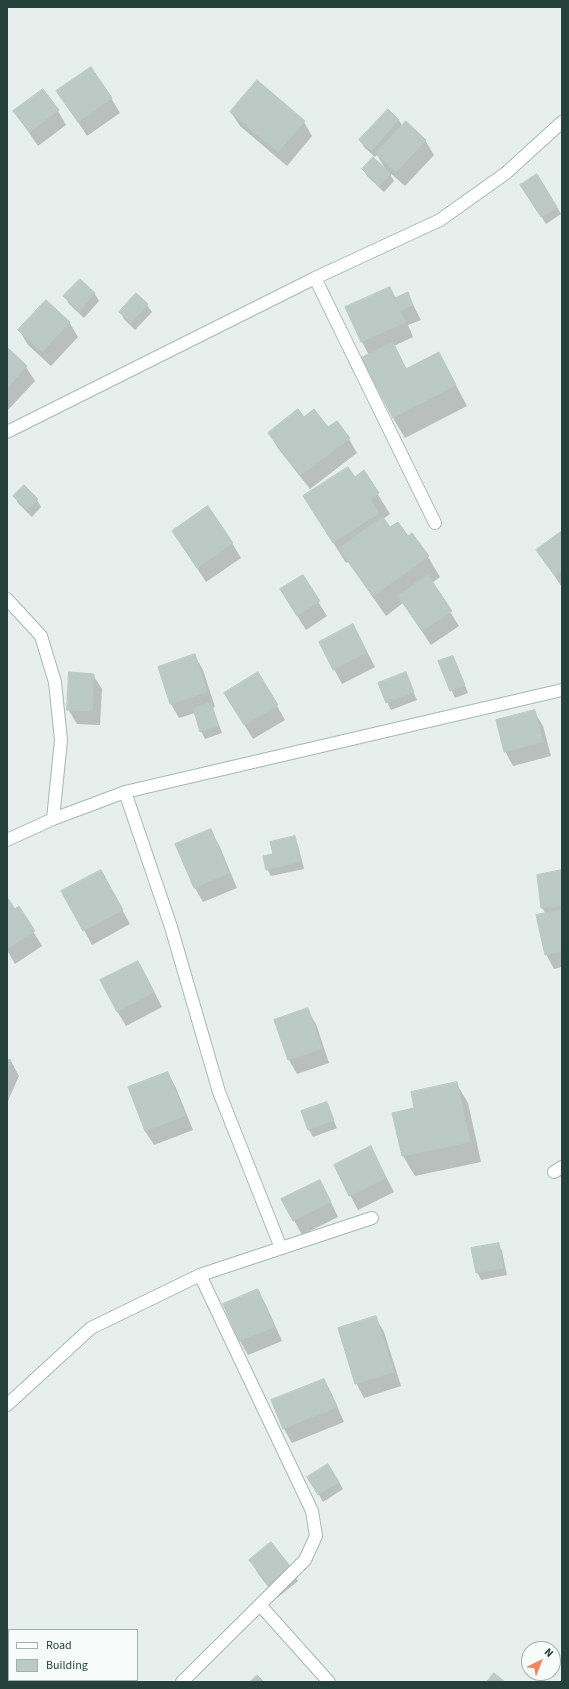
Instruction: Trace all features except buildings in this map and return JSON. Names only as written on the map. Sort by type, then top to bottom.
[{"type":"street","points":[[7,432],[315,278],[440,220],[506,173],[562,122]]},
{"type":"street","points":[[315,278],[435,523]]},
{"type":"street","points":[[7,599],[41,636],[55,682],[61,740],[53,819]]},
{"type":"street","points":[[7,840],[53,819],[125,792],[562,690]]},
{"type":"street","points":[[125,792],[171,927],[219,1092],[281,1248]]},
{"type":"street","points":[[7,1405],[91,1328],[200,1275],[372,1218]]},
{"type":"street","points":[[182,1682],[305,1560],[316,1536],[312,1511],[200,1275]]},
{"type":"street","points":[[260,1605],[329,1682]]}]
